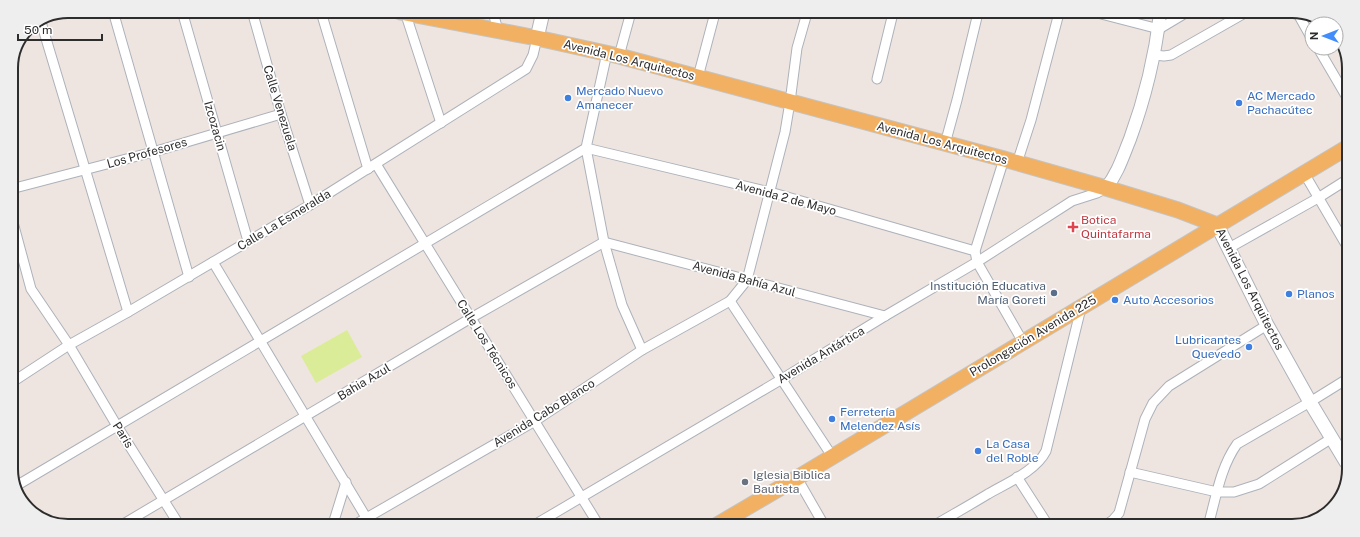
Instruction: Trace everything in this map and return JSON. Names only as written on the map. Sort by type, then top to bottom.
[{"type":"main road","name":"Avenida Los Arquitectos","points":[[433,18],[613,54],[1106,188],[1178,210],[1217,225],[1267,325],[1342,455]]},
{"type":"main road","points":[[537,38],[542,18]]},
{"type":"main road","name":"Prolongación Avenida 225","points":[[727,519],[1342,151]]},
{"type":"street","points":[[115,18],[189,277]]},
{"type":"street","name":"Izcozacin","points":[[184,18],[248,241]]},
{"type":"street","name":"Calle Venezuela","points":[[254,18],[281,114],[310,205]]},
{"type":"street","name":"Calle Los Técnicos","points":[[323,18],[372,166],[425,244],[595,519]]},
{"type":"street","points":[[405,18],[441,123]]},
{"type":"street","points":[[495,18],[498,31]]},
{"type":"street","points":[[628,18],[613,54],[586,148],[604,242],[622,305],[642,350]]},
{"type":"street","points":[[698,77],[715,18]]},
{"type":"street","points":[[806,18],[797,48],[785,132],[747,280],[730,301],[832,456]]},
{"type":"street","points":[[878,79],[891,18]]},
{"type":"street","points":[[945,144],[977,18]]},
{"type":"street","points":[[1023,342],[977,262],[974,251],[1010,161],[1031,120],[1058,18]]},
{"type":"street","points":[[1116,18],[1158,29],[1177,18]]},
{"type":"street","points":[[1106,188],[1117,173],[1141,108],[1154,55],[1159,18]]},
{"type":"street","points":[[1154,55],[1171,55],[1236,18]]},
{"type":"street","points":[[42,25],[128,312]]},
{"type":"street","name":"Calle La Esmeralda","points":[[18,378],[70,345],[189,277],[310,205],[526,69],[533,55],[537,38]]},
{"type":"street","points":[[1323,56],[1342,89]]},
{"type":"street","name":"Los Profesores","points":[[18,187],[153,152],[281,114]]},
{"type":"street","points":[[20,483],[586,148]]},
{"type":"street","name":"Avenida 2 de Mayo","points":[[586,148],[770,192],[974,251]]},
{"type":"street","points":[[1304,173],[1342,238]]},
{"type":"street","points":[[1229,248],[1342,183]]},
{"type":"street","name":"Avenida Antártica","points":[[545,519],[977,262],[1072,201],[1106,188]]},
{"type":"street","name":"París","points":[[18,241],[31,289],[70,345],[117,426],[176,519]]},
{"type":"street","name":"Avenida Bahía Azul","points":[[604,242],[885,316]]},
{"type":"street","name":"Bahia Azul","points":[[133,519],[471,318],[604,242]]},
{"type":"street","points":[[213,262],[367,519]]},
{"type":"street","name":"Avenida Cabo Blanco","points":[[371,519],[535,421],[642,350],[730,301]]},
{"type":"street","points":[[944,519],[1017,477],[1042,458],[1046,451],[1080,308]]},
{"type":"street","points":[[1114,519],[1119,513],[1145,418],[1153,403],[1169,386],[1267,325]]},
{"type":"street","points":[[1210,519],[1224,466],[1229,454],[1237,444],[1310,402],[1342,381]]},
{"type":"street","points":[[1130,472],[1217,492],[1234,492],[1260,484],[1332,438]]},
{"type":"street","points":[[1017,477],[1044,519]]},
{"type":"street","points":[[797,478],[821,519]]},
{"type":"street","points":[[335,519],[346,482]]},
{"type":"green space","points":[[347,330],[362,357],[316,383],[301,356]]},
{"type":"place","name":"Mercado Nuevo Amanecer","points":[[568,98]]},
{"type":"place","name":"AC Mercado Pachacútec","points":[[1239,103]]},
{"type":"place","name":"Botica Quintafarma","points":[[1073,227]]},
{"type":"place","name":"Institución Educativa María Goreti","points":[[1054,293]]},
{"type":"place","name":"Planos","points":[[1289,294]]},
{"type":"place","name":"Auto Accesorios","points":[[1115,300]]},
{"type":"place","name":"Lubricantes Quevedo","points":[[1249,347]]},
{"type":"place","name":"Ferretería Melendez Asís","points":[[832,419]]},
{"type":"place","name":"La Casa del Roble","points":[[978,451]]},
{"type":"place","name":"Iglesia Biblica Bautista","points":[[745,482]]}]
